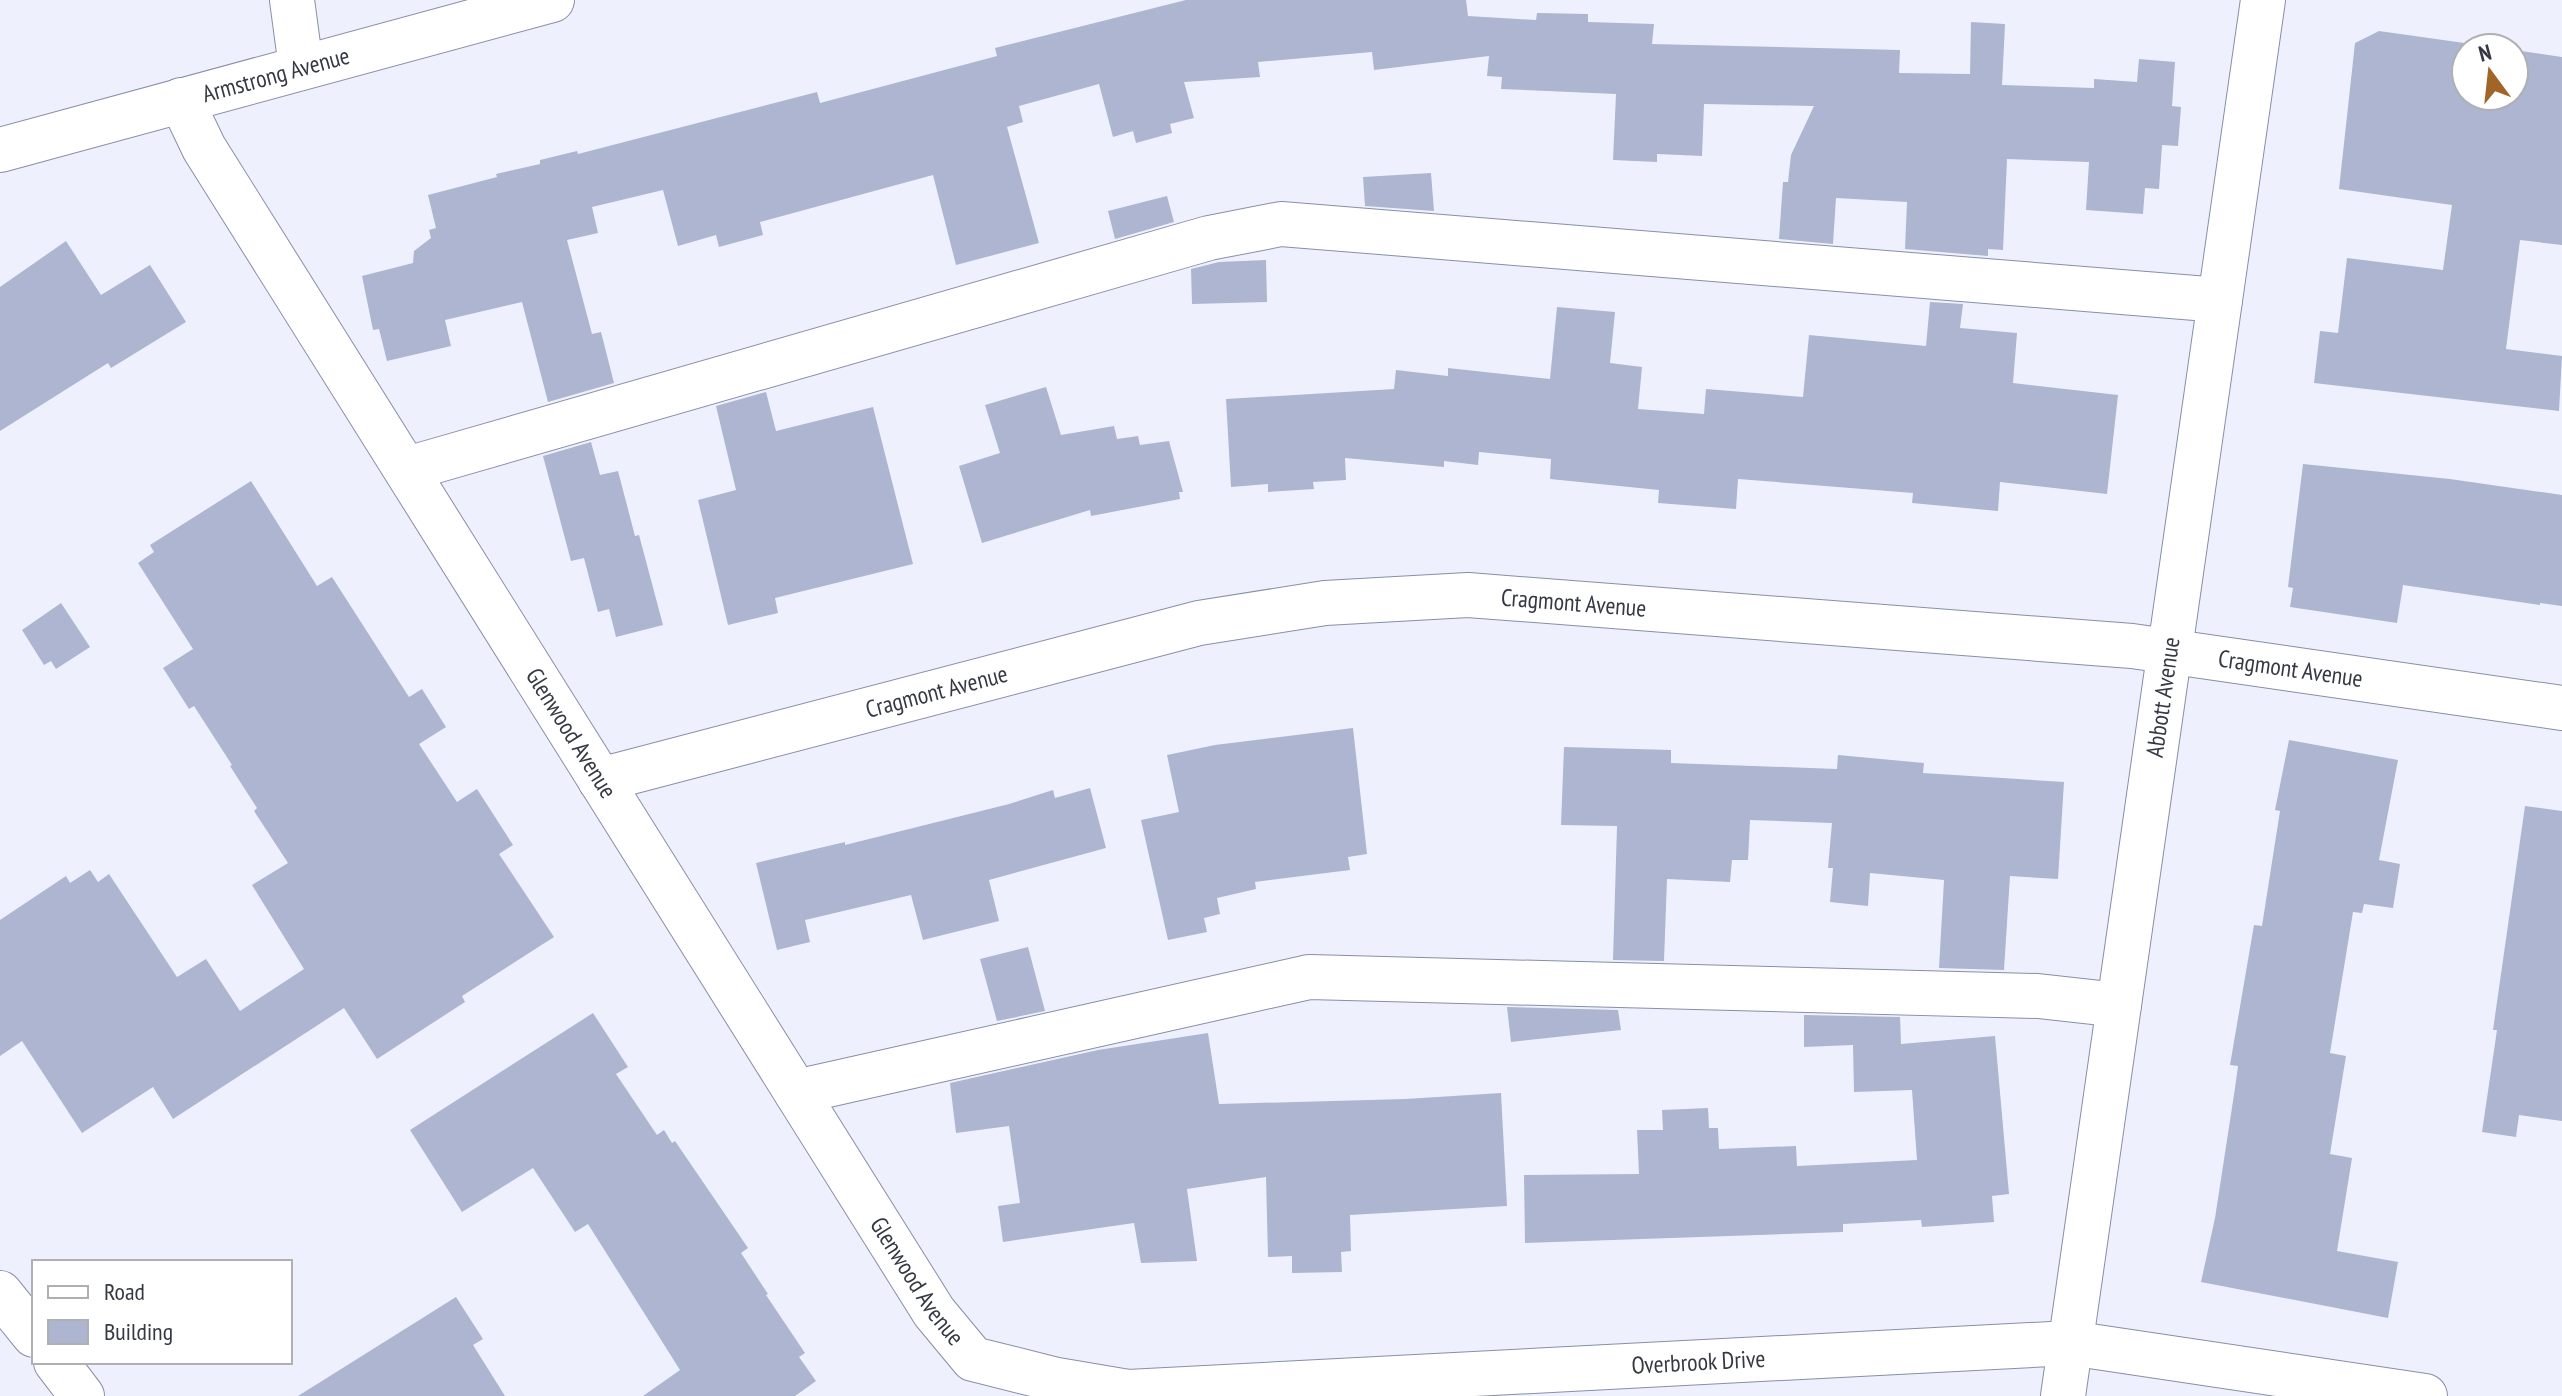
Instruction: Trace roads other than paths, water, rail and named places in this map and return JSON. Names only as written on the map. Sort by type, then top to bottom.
[{"type":"street","points":[[292,0],[301,67]]},
{"type":"street","name":"Armstrong Avenue","points":[[0,150],[552,0]]},
{"type":"street","name":"Abbott Avenue","points":[[2063,1396],[2263,0]]},
{"type":"street","name":"Glenwood Avenue","points":[[181,100],[204,148],[934,1312],[973,1359]]},
{"type":"street","points":[[407,469],[1209,238],[1281,224],[2220,300]]},
{"type":"street","name":"Cragmont Avenue","points":[[600,780],[1199,623],[1325,603],[1468,595],[2054,639],[2169,651],[2562,708]]},
{"type":"street","points":[[796,1092],[1309,977],[2038,996],[2119,1005]]},
{"type":"street","points":[[0,1293],[32,1333]]},
{"type":"street","name":"Overbrook Drive","points":[[973,1359],[1057,1380],[1128,1392],[2070,1343],[2425,1396]]},
{"type":"street","points":[[58,1364],[82,1396]]}]
